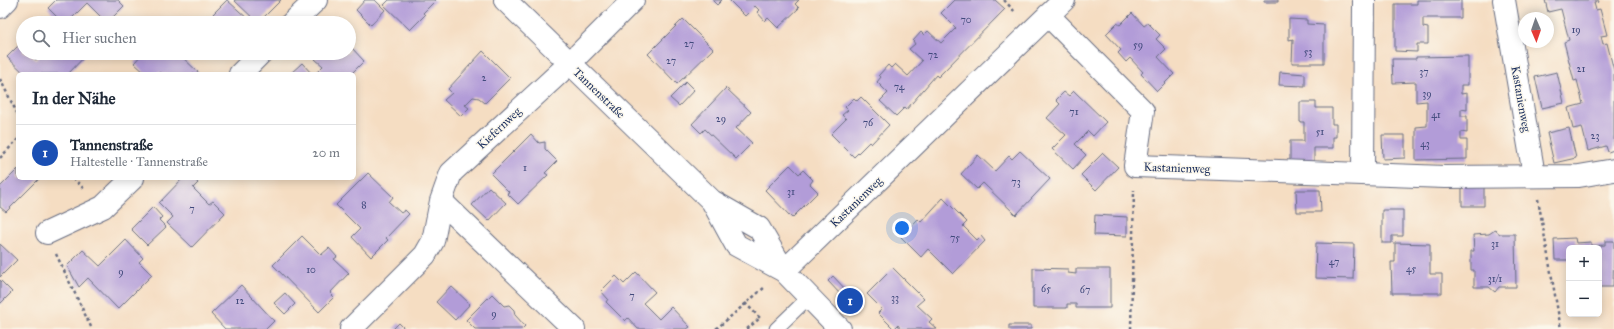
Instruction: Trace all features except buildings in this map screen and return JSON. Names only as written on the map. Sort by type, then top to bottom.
[{"type":"street","points":[[0,7],[7,0]]},
{"type":"street","points":[[299,16],[316,0]]},
{"type":"street","name":"Tannenstraße","points":[[505,0],[569,64],[712,201],[759,228],[784,271],[840,329]]},
{"type":"street","name":"Kiefernweg","points":[[351,329],[425,255],[433,241],[441,201],[451,173],[569,64],[633,0]]},
{"type":"street","name":"Kastanienweg","points":[[784,271],[1064,0]]},
{"type":"street","points":[[1363,174],[1364,0]]},
{"type":"street","name":"Kastanienweg","points":[[1504,0],[1534,175]]},
{"type":"street","name":"Kastanienweg","points":[[1048,15],[1143,110],[1135,166],[1446,177],[1534,175],[1579,176],[1614,170]]},
{"type":"street","points":[[242,72],[254,60]]},
{"type":"street","points":[[47,233],[103,207],[131,180]]},
{"type":"street","points":[[441,201],[574,329]]},
{"type":"lane","points":[[776,329],[809,296]]},
{"type":"path","points":[[0,79],[16,111]]},
{"type":"path","points":[[0,158],[16,141]]},
{"type":"path","points":[[1131,329],[1135,166]]},
{"type":"path","points":[[1534,175],[1561,329]]},
{"type":"path","points":[[47,233],[92,329]]},
{"type":"path","points":[[716,329],[784,271]]},
{"type":"path","points":[[745,303],[760,318]]},
{"type":"place","name":"Tannenstraße","points":[[850,301]]}]
